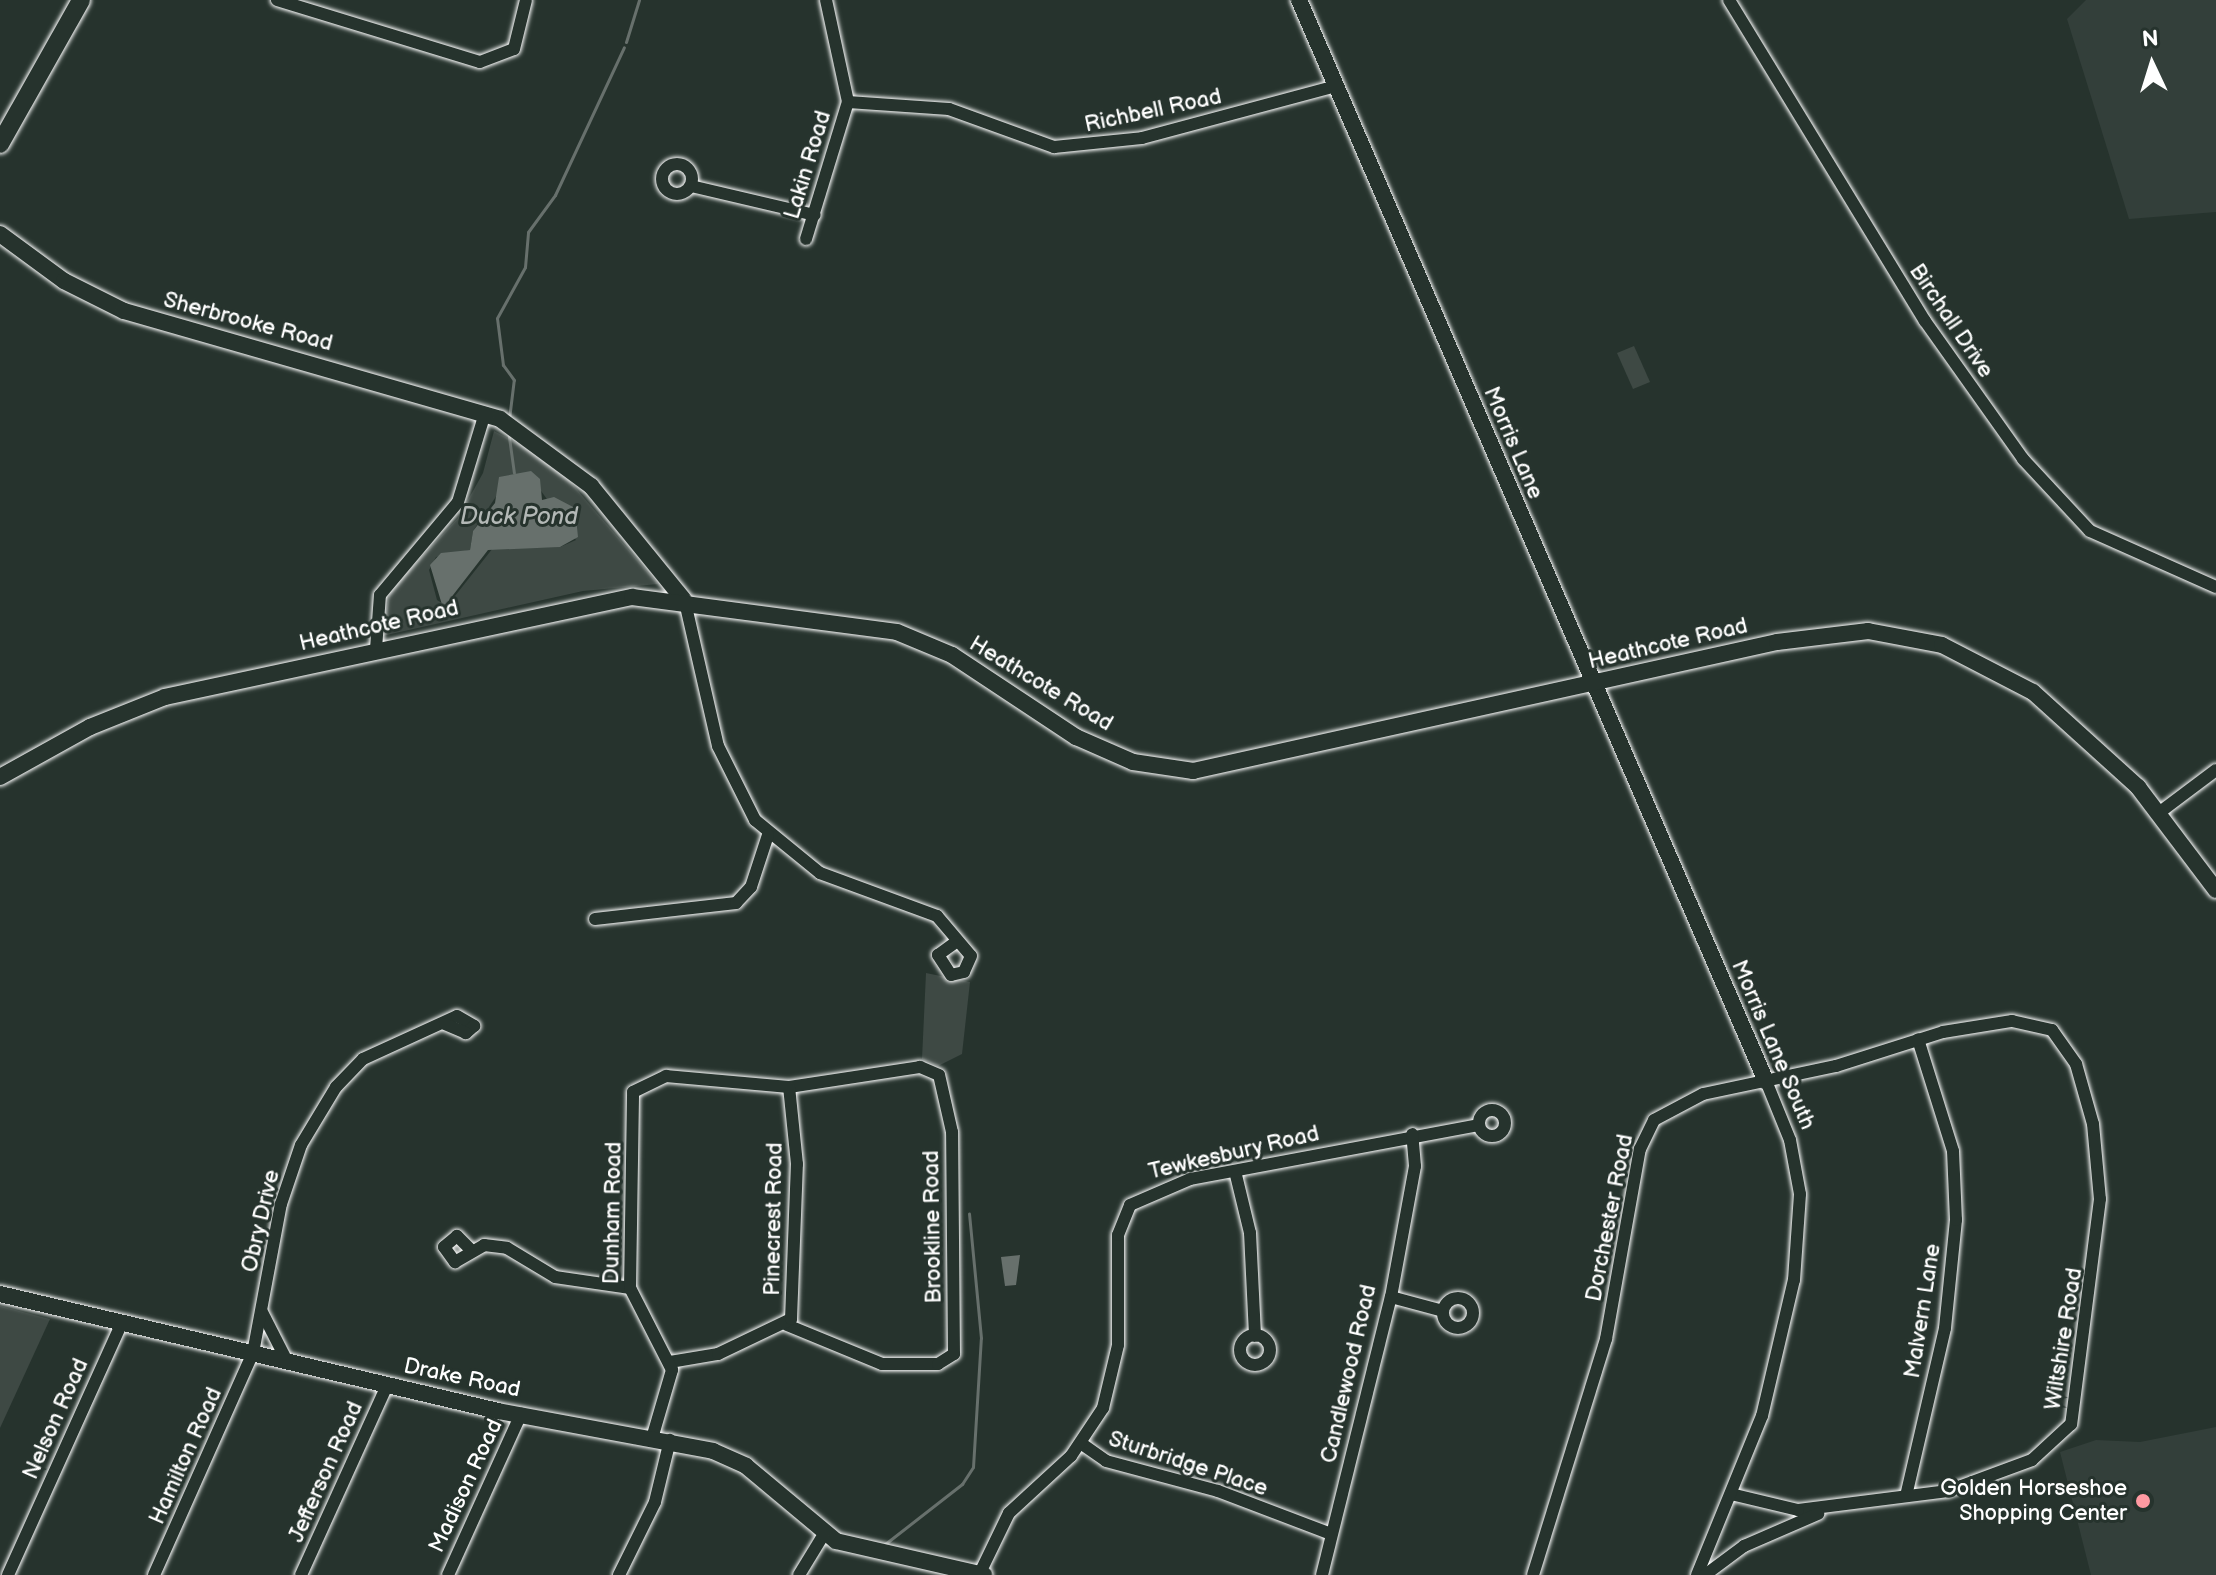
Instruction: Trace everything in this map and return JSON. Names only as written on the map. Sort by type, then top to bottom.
[{"type":"main road","points":[[0,144],[81,0]]},
{"type":"street","points":[[277,0],[480,62],[514,49],[526,0]]},
{"type":"street","points":[[826,0],[848,102]]},
{"type":"street","name":"Morris Lane","points":[[1299,0],[1688,904]]},
{"type":"street","name":"Birchall Drive","points":[[1729,0],[1925,321],[2023,459],[2090,531],[2216,587]]},
{"type":"street","name":"Richbell Road","points":[[848,102],[949,109],[1065,148],[1142,138],[1336,86]]},
{"type":"street","name":"Lakin Road","points":[[806,239],[848,102]]},
{"type":"street","points":[[691,186],[815,215]]},
{"type":"street","name":"Sherbrooke Road","points":[[0,234],[64,281],[124,311],[500,420],[591,486],[683,599],[722,760],[768,835],[820,873],[937,916],[956,942]]},
{"type":"street","points":[[376,649],[380,595],[458,502],[500,420]]},
{"type":"street","name":"Heathcote Road","points":[[0,777],[141,705],[600,600],[683,599],[897,632],[952,655],[1076,737],[1162,769],[1228,766],[1807,636],[1911,636],[2023,685],[2160,812],[2216,890]]},
{"type":"street","points":[[2160,812],[2216,770]]},
{"type":"street","points":[[595,919],[736,903],[751,887],[768,835]]},
{"type":"street","name":"Morris Lane South","points":[[1688,904],[1790,1140],[1800,1221],[1776,1369],[1731,1494],[1697,1575]]},
{"type":"street","name":"Dorchester Road","points":[[1533,1575],[1606,1339],[1647,1130],[1683,1100],[1985,1023],[2043,1025]]},
{"type":"street","name":"Obry Drive","points":[[253,1353],[281,1204],[322,1108],[363,1059],[445,1024]]},
{"type":"street","name":"Wiltshire Road","points":[[1731,1494],[1798,1510],[1948,1491],[2032,1460],[2057,1442],[2075,1415],[2099,1235],[2097,1150],[2071,1049],[2043,1025]]},
{"type":"street","name":"Malvern Lane","points":[[1906,1496],[1945,1328],[1956,1220],[1953,1151],[1918,1039]]},
{"type":"street","name":"Brookline Road","points":[[787,1325],[882,1364],[938,1364],[954,1354],[952,1132],[939,1075],[920,1067],[789,1087]]},
{"type":"street","name":"Dunham Road","points":[[670,1362],[630,1288],[633,1092],[666,1076],[789,1087]]},
{"type":"street","name":"Pinecrest Road","points":[[670,1362],[718,1354],[787,1325],[797,1164],[789,1087]]},
{"type":"street","name":"Tewkesbury Road","points":[[981,1575],[1009,1513],[1082,1444],[1115,1367],[1125,1214],[1153,1190],[1412,1134],[1479,1125]]},
{"type":"street","name":"Candlewood Road","points":[[1322,1575],[1391,1297],[1415,1166],[1412,1134]]},
{"type":"street","points":[[1235,1171],[1251,1242],[1255,1336]]},
{"type":"street","points":[[471,1250],[507,1248],[555,1277],[630,1288]]},
{"type":"street","name":"Drake Road","points":[[0,1294],[521,1414],[662,1437],[746,1466],[824,1534],[888,1556],[981,1575]]},
{"type":"street","points":[[1391,1297],[1443,1311]]},
{"type":"street","name":"Obry Drive","points":[[262,1312],[275,1349],[289,1362]]},
{"type":"street","name":"Nelson Road","points":[[8,1575],[122,1323]]},
{"type":"street","name":"Hamilton Road","points":[[154,1575],[253,1353]]},
{"type":"street","points":[[619,1575],[655,1502],[670,1362]]},
{"type":"street","name":"Jefferson Road","points":[[301,1575],[387,1385]]},
{"type":"street","name":"Madison Road","points":[[448,1575],[521,1414]]},
{"type":"street","name":"Sturbridge Place","points":[[1082,1444],[1106,1461],[1218,1491],[1331,1534]]},
{"type":"street","name":"Wiltshire Road","points":[[1705,1575],[1786,1525],[1840,1506]]},
{"type":"street","points":[[799,1575],[824,1534]]},
{"type":"shaded area","points":[[2086,0],[2216,0],[2216,212],[2129,219],[2067,19]]},
{"type":"shaded area","points":[[1634,346],[1650,382],[1633,389],[1617,353]]},
{"type":"shaded area","points":[[494,431],[554,463],[658,584],[583,591],[382,636],[390,591],[458,518],[483,473]],"holes":[[[539,488],[576,540],[560,547],[493,548],[447,606],[437,600],[429,570],[436,557],[470,550],[473,531],[497,495]]]},
{"type":"shaded area","points":[[926,973],[970,982],[962,1054],[938,1066],[922,1059]]},
{"type":"shaded area","points":[[0,1306],[50,1319],[0,1428]]},
{"type":"shaded area","name":"Golden Horseshoe Shopping Center","points":[[2216,1427],[2216,1575],[2091,1575],[2060,1452],[2096,1440],[2140,1442]]},
{"type":"water","name":"Duck Pond","points":[[531,471],[540,479],[542,500],[554,497],[575,508],[578,537],[560,547],[488,550],[443,608],[430,565],[441,553],[470,550],[473,531],[495,503],[499,477]]},
{"type":"water","points":[[1020,1255],[1016,1285],[1005,1286],[1001,1257]]},
{"type":"waterway","points":[[626,42],[639,0]]},
{"type":"waterway","points":[[509,419],[514,380],[503,365],[497,318],[525,267],[528,232],[555,195],[624,47]]},
{"type":"waterway","points":[[508,430],[514,473]]},
{"type":"waterway","points":[[885,1544],[962,1484],[973,1467],[981,1338],[969,1214]]},
{"type":"place","name":"Golden Horseshoe Shopping Center","points":[[2143,1501]]}]
